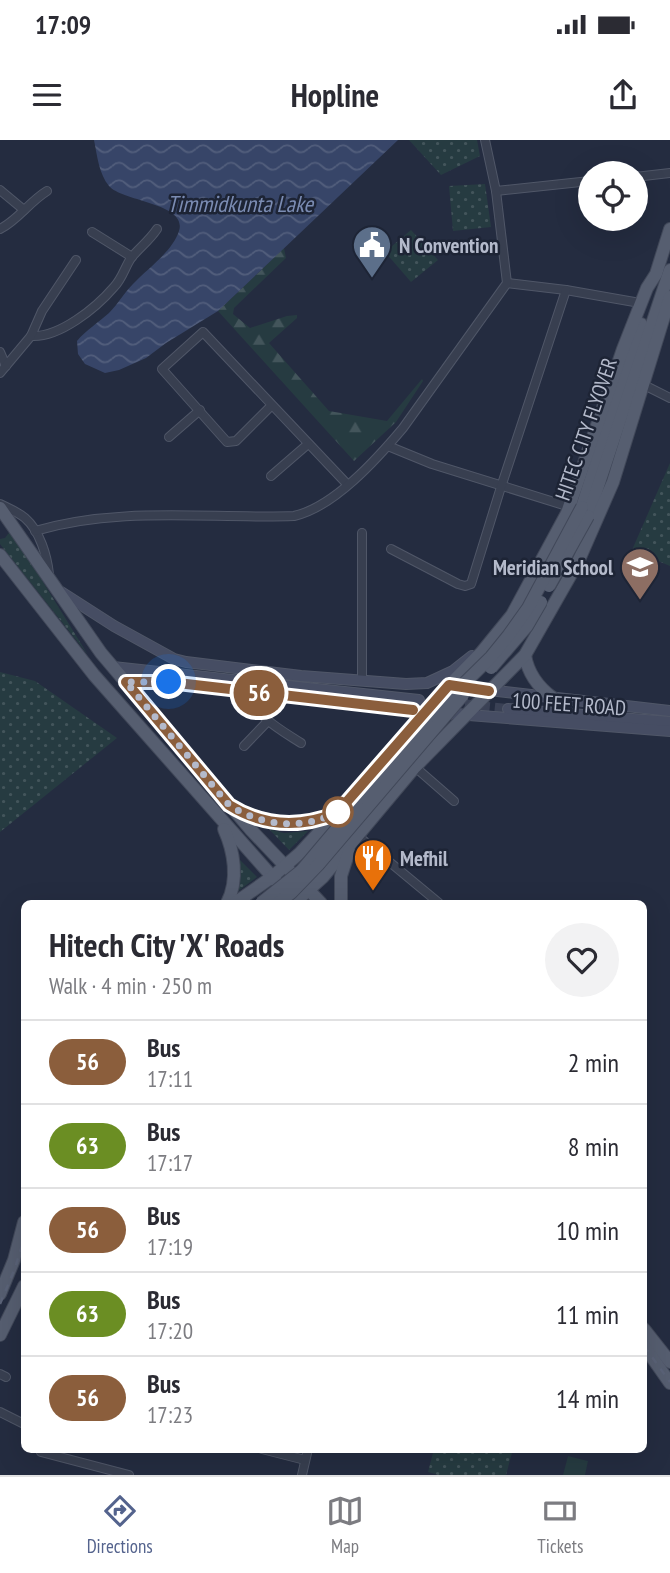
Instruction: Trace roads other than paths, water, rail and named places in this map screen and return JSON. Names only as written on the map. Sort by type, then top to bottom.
[{"type":"main road","points":[[239,900],[285,866],[337,813],[420,707],[449,685],[489,644],[512,615],[569,507],[640,303],[650,281],[666,273],[670,229]]},
{"type":"main road","name":"HITEC CITY FLYOVER","points":[[265,900],[301,871],[438,709],[491,657],[528,608],[582,507],[618,414],[666,273]]},
{"type":"main road","points":[[298,900],[323,877],[415,768],[525,655],[583,551],[613,482],[670,298]]},
{"type":"main road","name":"HITEC CITY FLYOVER","points":[[281,900],[312,872],[442,718],[501,658],[527,626],[588,516],[618,414]]},
{"type":"main road","points":[[0,506],[113,667],[229,805],[318,900]]},
{"type":"main road","points":[[0,531],[12,525]]},
{"type":"main road","points":[[0,555],[94,675],[292,900]]},
{"type":"main road","points":[[52,583],[114,625],[186,663],[301,676],[406,684],[427,683],[453,671],[489,644]]},
{"type":"main road","points":[[525,655],[527,668],[533,678],[553,698]]},
{"type":"main road","name":"100 FEET ROAD","points":[[113,667],[420,707],[465,716],[670,730]]},
{"type":"main road","name":"100 FEET ROAD","points":[[449,685],[670,711]]},
{"type":"main road","points":[[508,709],[670,722]]},
{"type":"main road","points":[[229,805],[251,817],[289,824],[318,820],[337,813]]},
{"type":"main road","points":[[216,816],[228,838],[233,863],[232,887],[228,900]]},
{"type":"main road","points":[[341,900],[343,866],[357,835]]},
{"type":"main road","points":[[0,1294],[21,1233]]},
{"type":"main road","points":[[0,1335],[21,1292]]},
{"type":"main road","points":[[647,1333],[670,1363]]},
{"type":"main road","points":[[647,1350],[670,1382]]},
{"type":"street","points":[[35,531],[67,522],[111,516],[294,516],[309,513],[327,503],[388,446],[507,282],[496,191],[485,140]]},
{"type":"street","points":[[648,176],[670,173]]},
{"type":"street","points":[[496,191],[578,182]]},
{"type":"street","points":[[0,190],[24,210]]},
{"type":"street","points":[[0,229],[11,223],[47,191]]},
{"type":"street","points":[[31,336],[45,336],[55,332],[89,310],[116,286],[132,257],[149,242],[157,229]]},
{"type":"street","points":[[92,232],[132,257]]},
{"type":"street","points":[[3,369],[31,336],[42,311],[76,260]]},
{"type":"street","points":[[507,282],[566,289],[640,303]]},
{"type":"street","points":[[391,549],[458,584],[471,584],[566,289]]},
{"type":"street","points":[[271,405],[232,442],[227,442],[162,369],[203,332],[347,484]]},
{"type":"street","points":[[0,352],[3,369]]},
{"type":"street","points":[[644,385],[670,398]]},
{"type":"street","points":[[169,437],[200,410]]},
{"type":"street","points":[[271,476],[308,444]]},
{"type":"street","points":[[388,446],[501,487],[569,507]]},
{"type":"street","points":[[0,506],[26,518],[35,531],[47,557],[52,583]]},
{"type":"street","points":[[362,533],[362,680]]},
{"type":"street","points":[[126,682],[169,682],[420,707]]},
{"type":"street","points":[[250,692],[256,708],[268,721],[301,743]]},
{"type":"street","points":[[244,746],[268,721]]},
{"type":"street","points":[[415,768],[454,801]]},
{"type":"street","points":[[357,835],[435,900]]},
{"type":"street","points":[[0,1412],[21,1421]]},
{"type":"street","points":[[45,1453],[127,1475]]},
{"type":"street","points":[[278,1453],[305,1460]]},
{"type":"street","points":[[302,1475],[307,1453]]},
{"type":"water","name":"Timmidkunta Lake","points":[[94,140],[398,140],[218,311],[146,358],[105,373],[85,364],[78,354],[77,341],[109,313],[130,287],[165,253],[176,239],[179,222],[174,214],[109,186],[97,158]]},
{"type":"tunnel","points":[[450,703],[508,709]]},
{"type":"railway","points":[[0,1304],[21,1249]]},
{"type":"railway","points":[[647,1350],[670,1382]]},
{"type":"place","name":"N Convention","points":[[372,279]]},
{"type":"place","name":"Meridian School","points":[[640,601]]},
{"type":"place","name":"Mefhil","points":[[373,892]]}]
